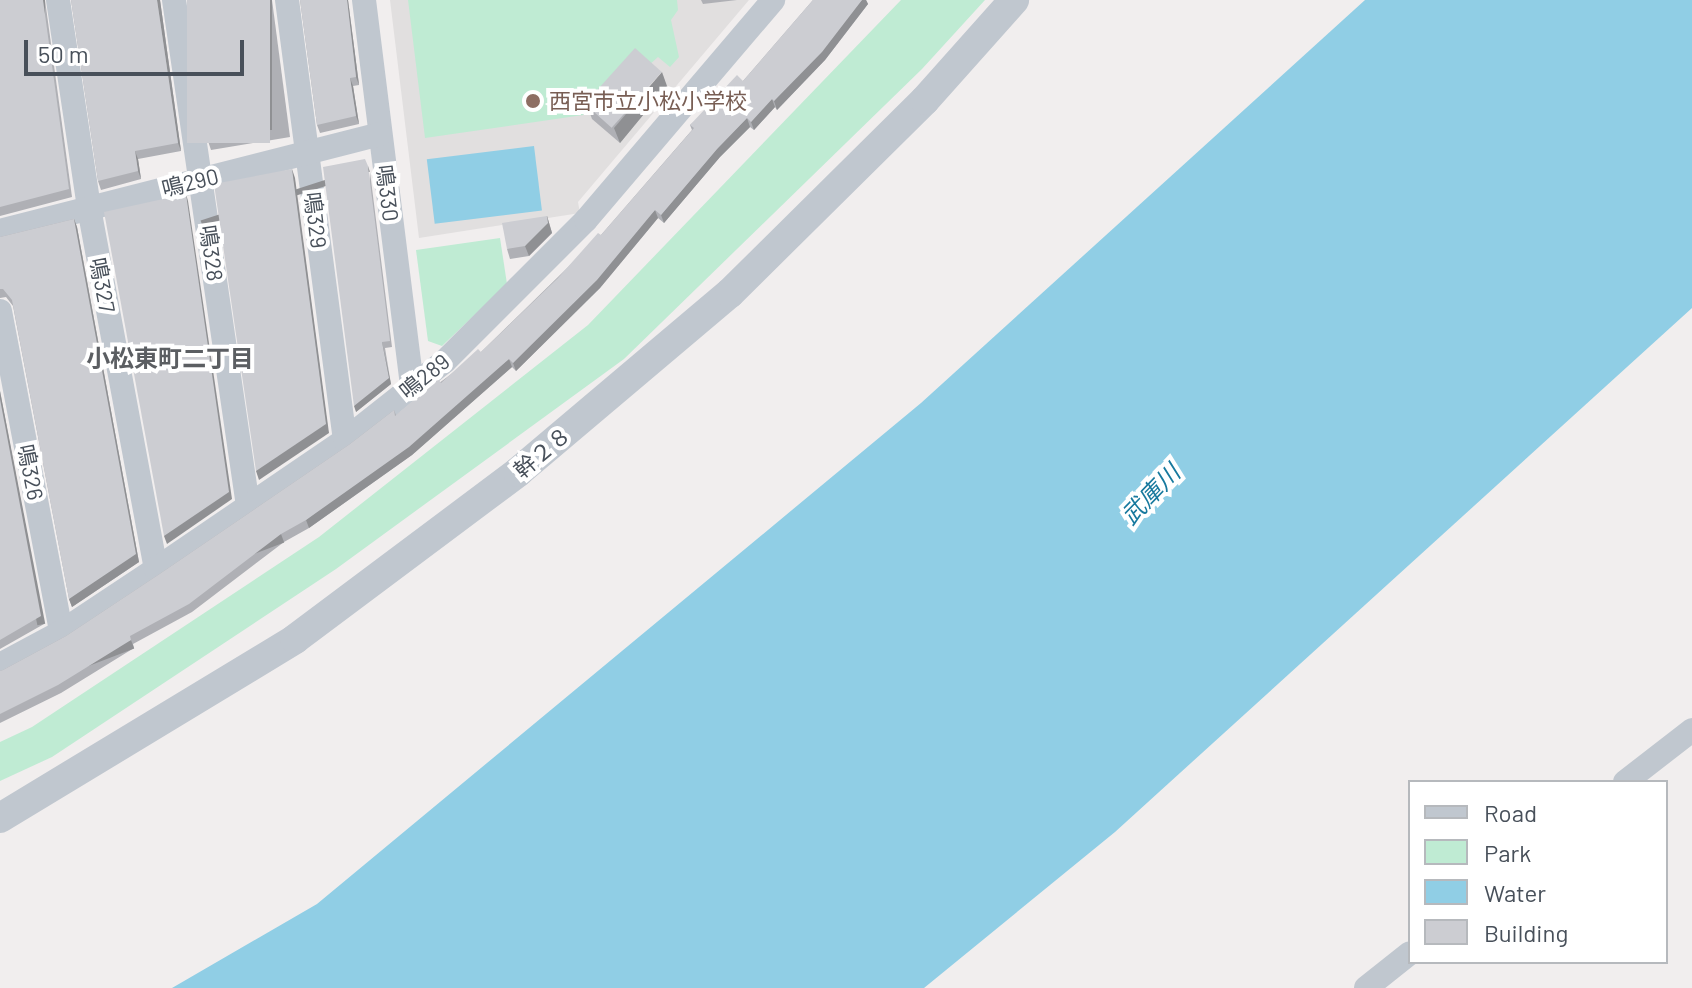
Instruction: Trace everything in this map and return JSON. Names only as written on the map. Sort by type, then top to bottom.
[{"type":"street","name":"鳴327","points":[[58,0],[89,208],[156,569]]},
{"type":"street","name":"鳴328","points":[[174,0],[248,506]]},
{"type":"street","name":"鳴329","points":[[287,0],[345,440]]},
{"type":"street","name":"鳴330","points":[[364,0],[412,385]]},
{"type":"street","name":"鳴289","points":[[0,665],[61,632],[345,440],[445,361],[586,220],[773,0]]},
{"type":"street","name":"幹２８","points":[[0,818],[295,639],[518,472],[730,293],[925,100],[1014,0]]},
{"type":"street","name":"鳴290","points":[[0,231],[380,134]]},
{"type":"street","name":"鳴326","points":[[0,311],[61,632]]},
{"type":"street","points":[[1628,780],[1692,730]]},
{"type":"street","points":[[1366,988],[1408,955]]},
{"type":"shaded area","name":"西宮市立小松小学校","points":[[390,0],[749,0],[578,202],[580,213],[419,238]]},
{"type":"green space","points":[[408,0],[677,0],[678,10],[671,20],[679,57],[670,67],[658,57],[648,66],[635,55],[583,115],[425,138]]},
{"type":"green space","points":[[901,0],[985,0],[922,69],[624,359],[336,569],[52,757],[0,781],[0,742],[32,727],[319,537],[588,325]]},
{"type":"green space","points":[[500,238],[507,284],[442,346],[428,341],[416,250]]},
{"type":"water","name":"武庫川","points":[[1365,0],[1692,0],[1692,308],[1115,832],[924,988],[172,988],[317,904],[921,403]]},
{"type":"water","points":[[534,146],[542,211],[435,224],[427,159]]},
{"type":"building","points":[[0,0],[43,0],[69,189],[0,207]]},
{"type":"building","points":[[71,0],[157,0],[178,143],[135,151],[138,171],[98,181]]},
{"type":"building","points":[[187,0],[270,0],[270,143],[187,143]]},
{"type":"building","points":[[300,0],[347,0],[356,77],[350,78],[356,116],[317,125]]},
{"type":"building","points":[[813,0],[862,0],[822,52],[751,122],[747,118],[661,215],[655,210],[597,280],[513,363],[509,359],[409,447],[306,520],[281,534],[189,604],[130,636],[131,640],[58,685],[0,714],[0,671],[66,636],[161,573],[350,444],[394,410],[395,416],[438,379],[441,383],[478,349],[481,352],[558,278],[598,233],[601,235],[694,128],[690,125],[737,75],[743,81]]},
{"type":"building","points":[[635,48],[662,72],[612,128],[585,104]]},
{"type":"building","points":[[365,159],[390,341],[382,342],[389,378],[354,406],[323,167]]},
{"type":"building","points":[[292,169],[326,424],[256,471],[214,184]]},
{"type":"building","points":[[186,194],[229,492],[164,536],[104,212]]},
{"type":"building","points":[[547,216],[548,223],[525,246],[507,249],[502,223]]},
{"type":"building","points":[[74,219],[136,554],[69,599],[12,300],[0,289],[0,237]]},
{"type":"building","points":[[0,399],[41,616],[0,640]]},
{"type":"place","name":"西宮市立小松小学校","points":[[533,101]]},
{"type":"district","name":"小松東町二丁目","points":[[170,358]]}]
